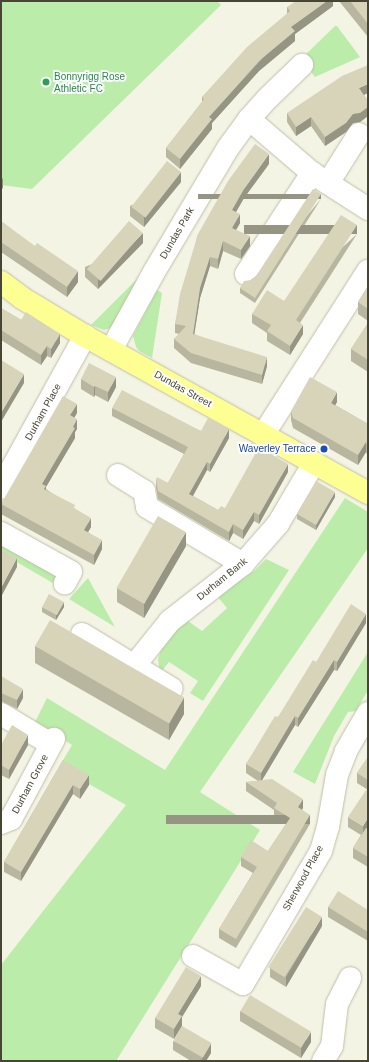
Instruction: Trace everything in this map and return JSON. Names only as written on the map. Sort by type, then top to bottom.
[{"type":"main road","name":"Dundas Street","points":[[1,282],[22,298],[85,336],[368,493]]},
{"type":"street","name":"Dundas Park","points":[[111,350],[200,193],[249,119],[285,80],[302,65]]},
{"type":"street","points":[[249,119],[320,178],[368,210]]},
{"type":"street","points":[[246,274],[320,178],[359,134]]},
{"type":"street","points":[[263,435],[368,271]]},
{"type":"street","name":"Durham Place","points":[[1,488],[85,336]]},
{"type":"street","name":"Durham Bank","points":[[134,666],[170,621],[243,564],[278,524],[314,463]]},
{"type":"street","points":[[118,475],[144,491],[147,507],[243,564]]},
{"type":"street","points":[[1,533],[71,572],[65,583]]},
{"type":"street","points":[[82,634],[172,689]]},
{"type":"street","name":"Sherwood Place","points":[[193,956],[243,984],[321,850],[328,827],[337,775],[346,752],[368,713]]},
{"type":"street","name":"Durham Grove","points":[[1,714],[53,741],[11,819],[1,823]]},
{"type":"street","points":[[323,1061],[332,1046],[337,1004],[350,978]]},
{"type":"green space","name":"Bonnyrigg Rose Athletic FC","points":[[1,1],[217,1],[221,5],[32,189],[1,185]]},
{"type":"green space","points":[[335,26],[337,26],[360,57],[315,77],[302,58]]},
{"type":"green space","points":[[139,277],[141,278],[114,327],[104,330],[91,325]]},
{"type":"green space","points":[[157,290],[162,293],[152,358],[139,351],[136,347],[133,336]]},
{"type":"green space","points":[[345,498],[368,512],[368,548],[200,792],[260,830],[116,1061],[1,1061],[1,965],[126,805],[59,767],[72,745],[35,722],[47,698],[165,770]]},
{"type":"green space","points":[[1,544],[56,575],[58,586],[1,553]]},
{"type":"green space","points":[[266,559],[289,570],[203,701],[190,693],[198,681],[169,662],[162,671],[159,667],[158,659],[161,650],[179,627],[188,621],[202,631],[227,608],[217,596],[254,571]]},
{"type":"green space","points":[[88,578],[115,627],[69,599]]},
{"type":"green space","points":[[368,652],[368,690],[356,711],[348,712],[334,736],[315,784],[293,772]]},
{"type":"building","points":[[296,1],[327,1],[291,27],[295,31],[259,61],[209,117],[212,119],[180,159],[166,148],[204,99],[202,97],[247,47],[290,11],[287,7]]},
{"type":"building","points":[[350,1],[368,1],[368,24]]},
{"type":"building","points":[[368,65],[368,84],[359,88],[368,101],[368,107],[360,113],[353,114],[346,123],[325,137],[311,117],[296,127],[287,113],[342,76]]},
{"type":"building","points":[[255,144],[269,154],[244,189],[232,210],[240,214],[232,228],[250,236],[241,250],[223,241],[218,259],[210,257],[200,288],[193,334],[267,357],[262,375],[191,353],[174,339],[186,326],[175,324],[180,294],[198,234],[228,181]]},
{"type":"building","points":[[167,161],[181,172],[145,218],[131,207]]},
{"type":"building","points":[[313,189],[321,194],[255,298],[240,288],[244,281],[251,280],[256,276]]},
{"type":"building","points":[[341,215],[357,225],[296,320],[303,325],[290,346],[267,331],[271,325],[252,314],[267,290],[284,301]]},
{"type":"building","points":[[1,221],[35,246],[37,243],[78,271],[67,287],[1,242]]},
{"type":"building","points":[[129,221],[143,233],[101,281],[87,269]]},
{"type":"building","points":[[368,286],[368,309],[358,302]]},
{"type":"building","points":[[1,308],[21,320],[26,312],[60,334],[51,349],[47,346],[41,355],[1,330]]},
{"type":"building","points":[[368,323],[368,360],[351,349]]},
{"type":"building","points":[[1,360],[24,374],[1,413]]},
{"type":"building","points":[[89,363],[116,377],[108,392],[95,386],[94,387],[81,379]]},
{"type":"building","points":[[310,377],[337,392],[331,403],[368,424],[368,447],[366,442],[358,455],[293,418],[291,411]]},
{"type":"building","points":[[122,390],[201,431],[208,418],[229,429],[210,464],[207,462],[189,494],[218,510],[221,506],[225,508],[259,447],[288,464],[259,515],[254,512],[243,530],[233,524],[229,532],[158,491],[157,477],[168,483],[188,447],[112,408]]},
{"type":"building","points":[[63,396],[77,404],[70,415],[77,419],[73,427],[75,428],[42,484],[46,486],[44,489],[75,505],[74,508],[91,518],[84,530],[102,540],[94,555],[1,504]]},
{"type":"building","points":[[316,481],[335,492],[316,525],[297,514]]},
{"type":"building","points":[[158,516],[186,532],[144,604],[116,588]]},
{"type":"building","points":[[1,550],[17,558],[1,588]]},
{"type":"building","points":[[49,594],[64,602],[57,615],[42,607]]},
{"type":"building","points":[[351,604],[366,614],[337,662],[334,660],[298,718],[295,716],[261,773],[246,764],[275,716],[278,717],[313,660],[316,662]]},
{"type":"building","points":[[50,620],[184,698],[169,723],[35,646]]},
{"type":"building","points":[[1,676],[23,689],[17,700],[1,693]]},
{"type":"building","points":[[12,725],[28,735],[9,770],[1,765],[1,745]]},
{"type":"building","points":[[368,757],[368,780],[357,773]]},
{"type":"building","points":[[63,760],[89,775],[80,789],[73,785],[21,872],[4,862]]},
{"type":"building","points":[[272,779],[303,799],[298,807],[310,815],[236,939],[219,929],[257,867],[241,857],[251,840],[268,851],[290,818],[274,808],[277,803],[246,782]]},
{"type":"building","points":[[366,790],[368,791],[368,818],[363,826],[348,817]]},
{"type":"building","points":[[366,828],[368,829],[368,857],[353,848]]},
{"type":"building","points":[[338,891],[368,910],[368,932],[328,907]]},
{"type":"building","points":[[306,907],[322,917],[284,977],[268,967]]},
{"type":"building","points":[[186,967],[201,976],[178,1014],[182,1016],[174,1029],[155,1018]]},
{"type":"building","points":[[250,995],[311,1032],[301,1048],[240,1011]]},
{"type":"building","points":[[182,1026],[211,1043],[203,1058],[173,1041]]},
{"type":"place","name":"Bonnyrigg Rose Athletic FC","points":[[46,82]]},
{"type":"place","name":"Waverley Terrace","points":[[324,449]]}]
